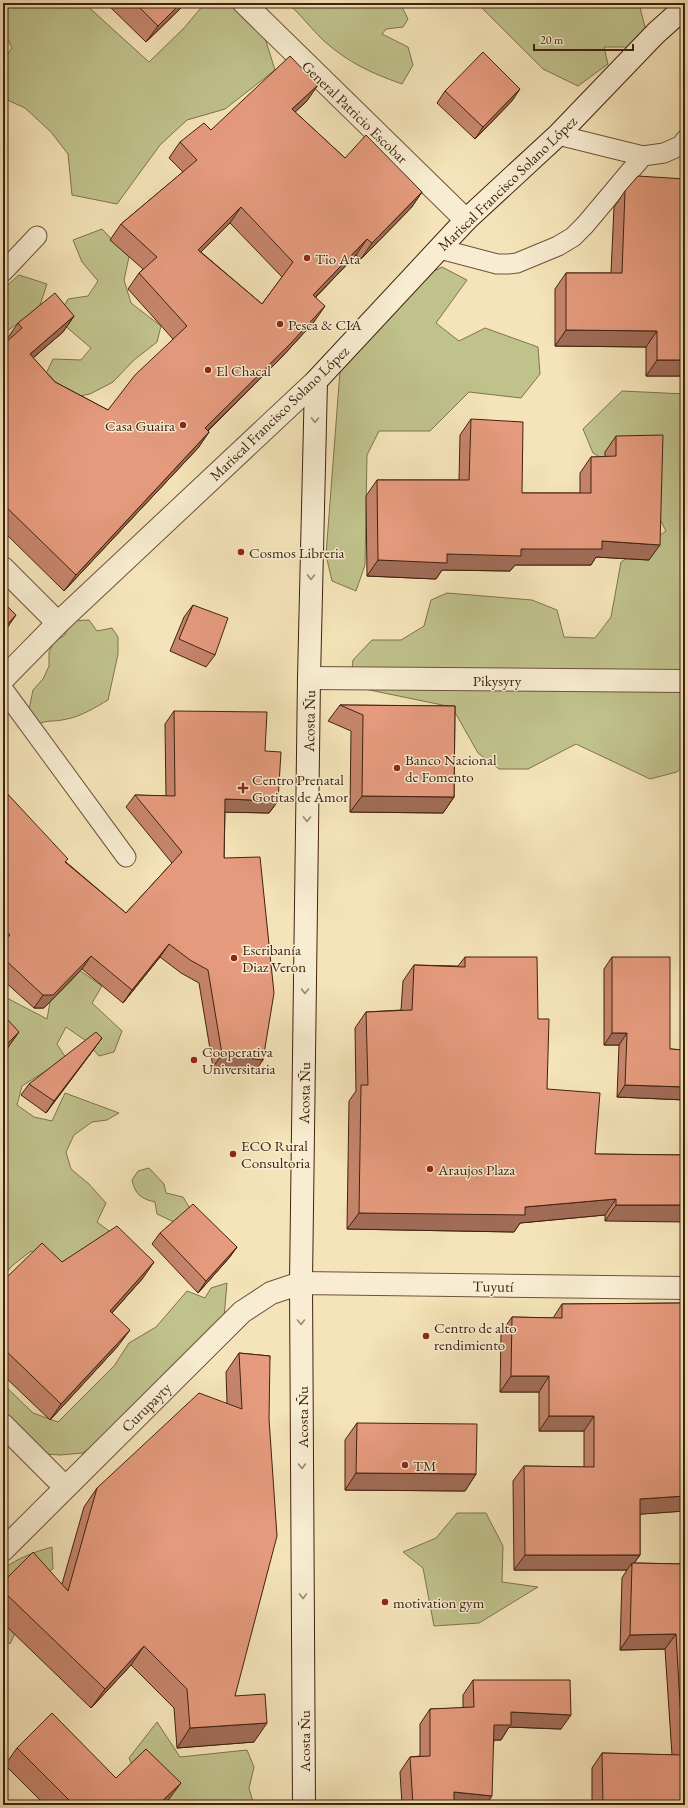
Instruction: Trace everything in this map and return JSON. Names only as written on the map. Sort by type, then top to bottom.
[{"type":"street","name":"General Patricio Escobar","points":[[244,3],[466,220]]},
{"type":"street","name":"Mariscal Francisco Solano López","points":[[3,679],[58,623],[316,380],[466,220],[558,135],[656,33],[685,7]]},
{"type":"street","name":"Acosta Ñu","points":[[304,1805],[301,1283],[309,678],[316,380]]},
{"type":"street","points":[[3,568],[58,623]]},
{"type":"street","name":"Pikysyry","points":[[309,678],[685,681]]},
{"type":"street","name":"Tuyutí","points":[[301,1283],[685,1288]]},
{"type":"street","name":"Curupayty","points":[[3,1550],[242,1312],[271,1293],[301,1283]]},
{"type":"street","points":[[3,1425],[65,1487]]},
{"type":"lane","points":[[558,135],[644,156],[664,153],[682,145],[685,140]]},
{"type":"lane","points":[[440,248],[497,264],[508,264],[517,263],[558,246],[572,237],[585,225],[644,156]]},
{"type":"lane","points":[[3,272],[37,236]]},
{"type":"lane","points":[[3,689],[126,857]]},
{"type":"green space","points":[[3,3],[84,3],[149,62],[184,28],[205,3],[236,3],[258,16],[275,70],[225,109],[187,120],[160,145],[117,204],[72,195],[68,154],[51,132],[25,108],[3,98],[3,60],[12,48],[3,28],[3,14],[6,12],[3,9]]},
{"type":"green space","points":[[287,3],[400,3],[408,19],[403,27],[386,29],[382,34],[408,47],[413,65],[402,84],[370,71],[333,49]]},
{"type":"green space","points":[[477,3],[637,3],[639,4],[648,38],[633,47],[604,47],[608,64],[578,86],[543,69]]},
{"type":"green space","points":[[102,229],[129,257],[124,280],[131,303],[161,326],[157,342],[134,360],[113,382],[90,394],[66,399],[42,382],[53,359],[81,360],[91,348],[57,319],[68,299],[88,296],[98,281],[82,262],[73,240]]},
{"type":"green space","points":[[442,267],[467,280],[436,323],[459,341],[485,328],[538,347],[540,374],[521,398],[469,392],[430,431],[379,431],[367,455],[365,565],[356,591],[332,581],[326,555],[340,371],[392,292]]},
{"type":"green space","points":[[19,275],[47,284],[39,308],[3,334],[3,289]]},
{"type":"green space","points":[[622,391],[685,394],[685,764],[677,772],[650,779],[576,744],[528,769],[499,769],[478,753],[452,707],[350,686],[353,660],[372,640],[401,640],[424,626],[431,600],[447,593],[532,600],[557,610],[564,637],[595,638],[611,617],[621,562],[666,531],[640,481],[593,453],[583,429]]},
{"type":"green space","points":[[89,620],[97,631],[112,628],[118,637],[118,654],[108,700],[73,718],[45,722],[30,728],[27,719],[33,690],[43,679],[49,666],[49,652],[54,642],[65,635],[70,621]]},
{"type":"green space","points":[[69,963],[102,986],[92,1003],[122,1031],[114,1052],[99,1056],[86,1041],[66,1027],[57,1044],[66,1058],[22,1086],[17,1105],[34,1117],[52,1121],[65,1093],[119,1113],[107,1120],[92,1122],[74,1135],[66,1152],[71,1169],[89,1184],[106,1203],[97,1222],[116,1236],[52,1272],[31,1251],[13,1265],[3,1276],[3,996],[47,1019],[50,1002]]},
{"type":"green space","points":[[149,1168],[164,1184],[166,1193],[183,1197],[194,1215],[176,1223],[157,1214],[155,1202],[139,1195],[132,1180],[138,1171]]},
{"type":"green space","points":[[227,1283],[224,1318],[98,1442],[83,1453],[60,1455],[47,1454],[3,1414],[3,1384],[33,1413],[58,1422],[114,1366],[129,1343],[156,1327],[187,1291],[205,1298],[211,1288]]},
{"type":"green space","points":[[457,1513],[486,1513],[503,1546],[502,1582],[538,1587],[479,1623],[434,1626],[423,1568],[403,1552],[436,1538]]},
{"type":"green space","points":[[52,1547],[53,1569],[34,1578],[26,1610],[10,1644],[3,1637],[3,1569],[26,1556]]},
{"type":"green space","points":[[157,1722],[180,1757],[247,1750],[254,1767],[249,1788],[254,1805],[150,1805],[129,1758]]},
{"type":"building","points":[[135,3],[181,3],[158,26]]},
{"type":"building","points":[[483,52],[520,89],[483,127],[445,91]]},
{"type":"building","points":[[290,56],[318,85],[292,109],[345,158],[366,135],[422,192],[372,243],[367,239],[313,295],[325,306],[291,343],[205,428],[209,432],[76,575],[3,504],[3,345],[22,328],[18,323],[55,293],[74,316],[30,354],[55,382],[108,410],[135,375],[187,326],[139,273],[157,257],[121,224],[197,160],[180,142],[204,123],[211,130]],"holes":[[[241,207],[293,262],[262,304],[198,250]]]},
{"type":"building","points":[[638,176],[685,179],[683,274],[685,274],[685,360],[657,360],[657,331],[566,330],[566,273],[622,273],[625,191]]},
{"type":"building","points":[[471,419],[523,422],[522,493],[591,493],[591,457],[616,456],[616,436],[663,435],[660,545],[602,541],[602,549],[521,549],[521,556],[447,554],[447,563],[378,560],[377,480],[469,480]]},
{"type":"building","points":[[3,602],[16,615],[3,629]]},
{"type":"building","points":[[193,605],[228,618],[215,655],[179,639]]},
{"type":"building","name":"Banco Nacional de Fomento","points":[[340,705],[455,706],[454,797],[362,796],[363,715]]},
{"type":"building","points":[[174,711],[267,712],[265,751],[281,752],[278,801],[225,799],[224,858],[260,857],[274,993],[263,1060],[222,1054],[208,970],[190,960],[169,944],[132,990],[91,956],[53,995],[43,995],[3,958],[3,941],[10,935],[3,929],[3,789],[68,859],[65,862],[126,913],[182,852],[135,795],[175,796]]},
{"type":"building","points":[[465,957],[537,957],[538,1019],[549,1019],[547,1089],[600,1093],[595,1154],[685,1155],[685,1205],[616,1205],[616,1199],[525,1207],[525,1215],[359,1213],[361,1085],[368,1085],[366,1012],[412,1010],[414,965],[465,967]]},
{"type":"building","points":[[612,957],[670,957],[670,1049],[685,1050],[685,1087],[625,1085],[627,1033],[612,1033]]},
{"type":"building","points":[[7,1019],[19,1032],[3,1048],[3,1022]]},
{"type":"building","points":[[96,1032],[102,1038],[54,1101],[29,1084]]},
{"type":"building","points":[[193,1204],[237,1247],[206,1281],[160,1233]]},
{"type":"building","points":[[117,1226],[154,1262],[110,1311],[130,1330],[61,1404],[3,1348],[3,1281],[42,1243],[62,1262]]},
{"type":"building","points":[[685,1303],[685,1496],[640,1499],[640,1555],[525,1555],[524,1466],[594,1467],[594,1416],[549,1416],[549,1376],[511,1376],[512,1317],[562,1318],[562,1304]]},
{"type":"building","points":[[239,1353],[270,1356],[269,1419],[277,1536],[235,1696],[265,1694],[267,1723],[190,1728],[187,1689],[144,1646],[105,1689],[3,1591],[3,1582],[33,1552],[68,1591],[97,1488],[199,1393],[242,1409]]},
{"type":"building","points":[[357,1423],[477,1424],[476,1474],[356,1473]]},
{"type":"building","points":[[632,1563],[685,1564],[685,1805],[603,1805],[602,1753],[683,1755],[676,1634],[630,1635]]},
{"type":"building","points":[[473,1680],[570,1680],[571,1715],[511,1712],[511,1725],[494,1725],[492,1796],[454,1792],[454,1805],[413,1805],[410,1757],[430,1756],[430,1709],[474,1707]]},
{"type":"building","points":[[52,1713],[116,1778],[146,1749],[181,1783],[158,1805],[74,1805],[17,1748]]},
{"type":"place","name":"Tio Ata","points":[[307,258]]},
{"type":"place","name":"Pesca & CIA","points":[[280,324]]},
{"type":"place","name":"El Chacal","points":[[208,370]]},
{"type":"place","name":"Casa Guaira","points":[[183,425]]},
{"type":"place","name":"Cosmos Libreria","points":[[241,552]]},
{"type":"place","name":"Banco Nacional de Fomento","points":[[397,768]]},
{"type":"place","name":"Centro Prenatal Gotitas de Amor","points":[[243,788]]},
{"type":"place","name":"Escribanía Diaz Veron","points":[[234,958]]},
{"type":"place","name":"Cooperativa Universitaria","points":[[194,1060]]},
{"type":"place","name":"ECO Rural Consultoria","points":[[233,1154]]},
{"type":"place","name":"Araujos Plaza","points":[[430,1169]]},
{"type":"place","name":"Centro de alto rendimiento","points":[[426,1336]]},
{"type":"place","name":"TM","points":[[405,1465]]},
{"type":"place","name":"motivation gym","points":[[385,1602]]}]
